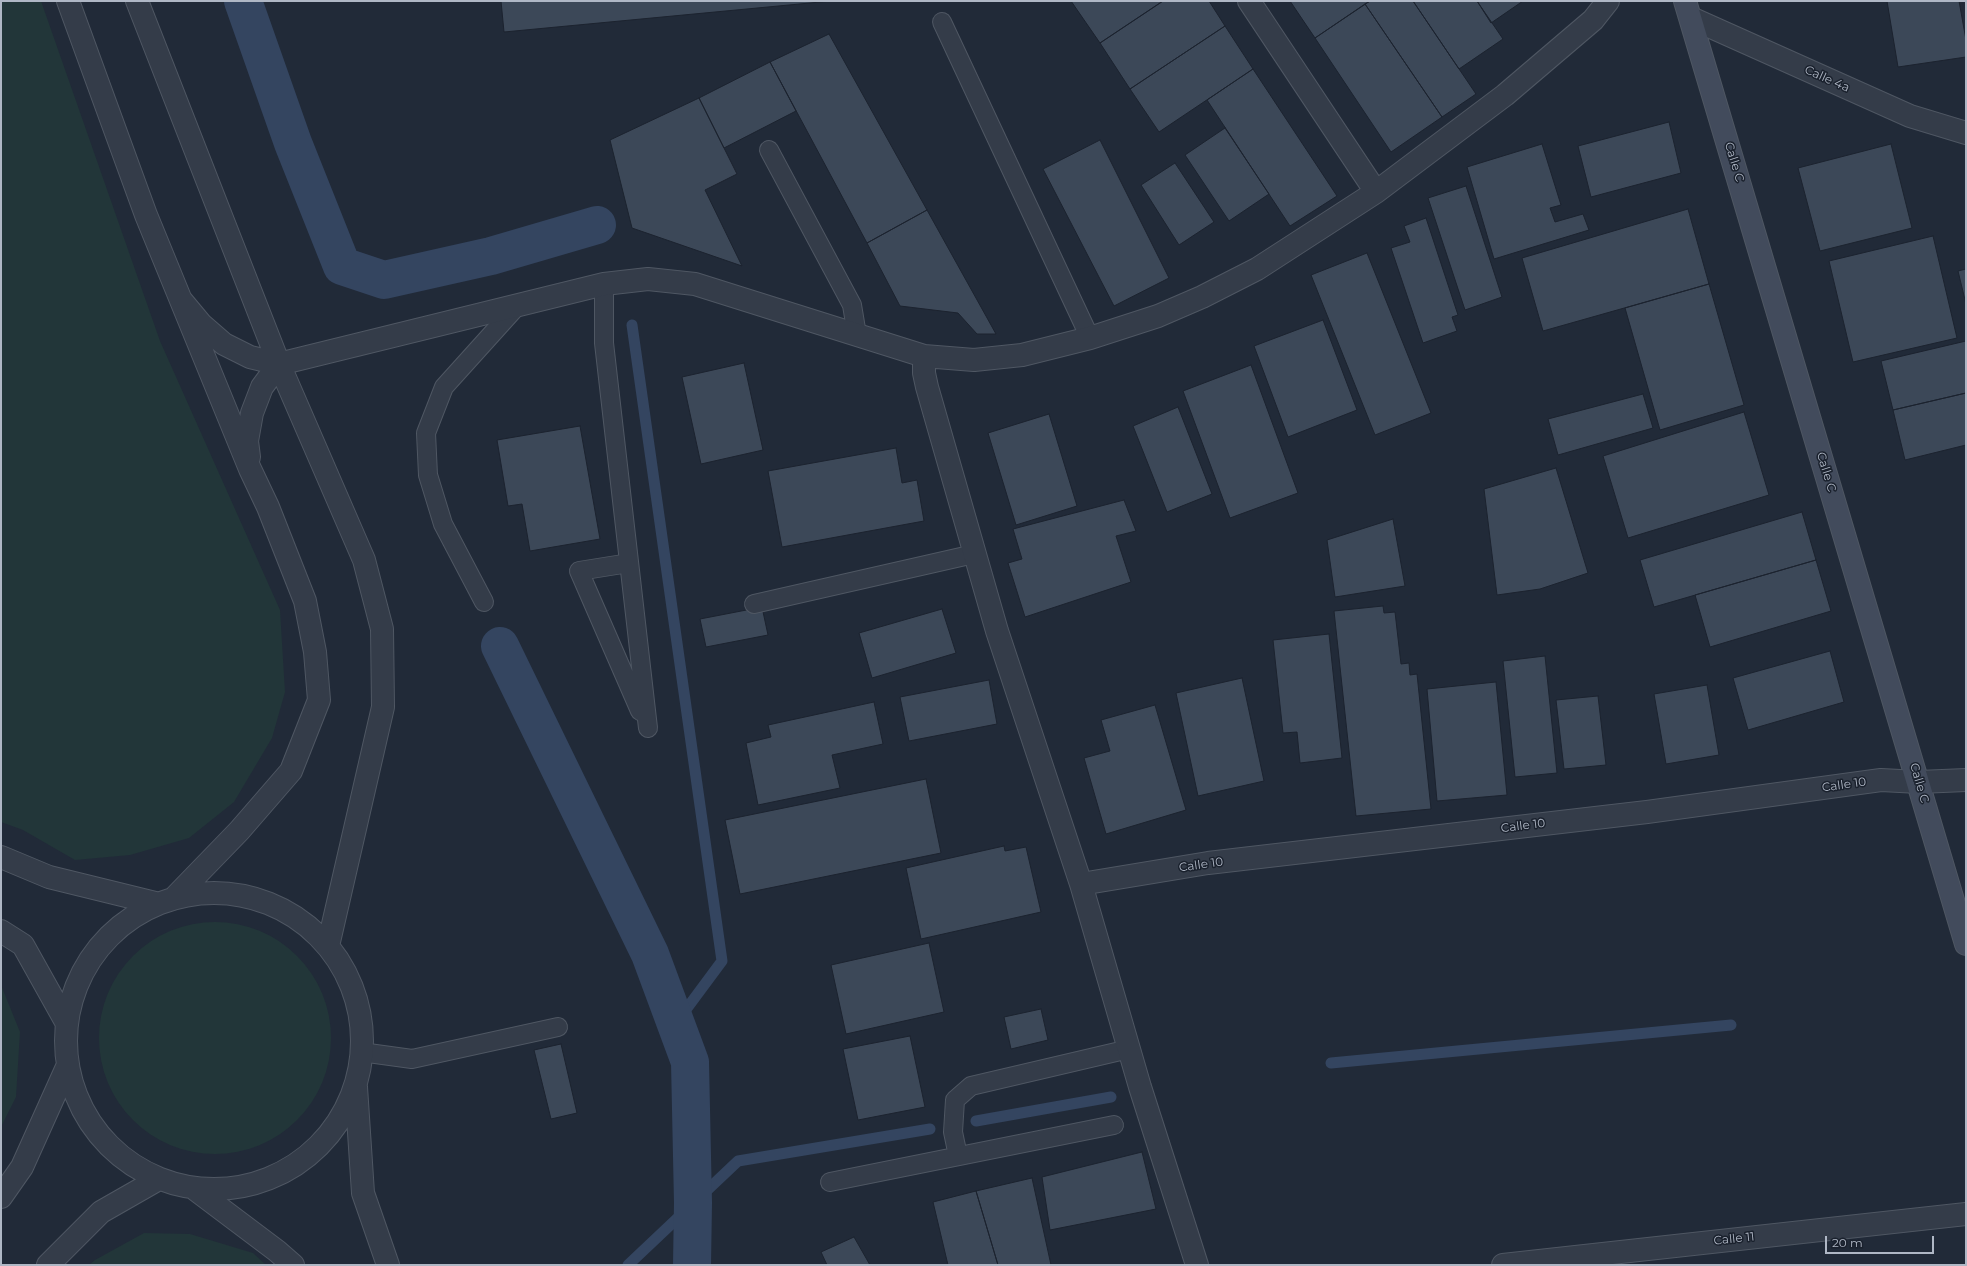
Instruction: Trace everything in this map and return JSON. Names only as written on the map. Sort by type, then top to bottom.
[{"type":"street","points":[[68,1],[146,215],[250,469],[268,507],[305,602],[315,652],[319,700],[291,771],[239,831],[176,896]]},
{"type":"street","points":[[136,1],[279,364],[364,560],[382,629],[383,707],[328,946]]},
{"type":"street","points":[[1249,1],[1376,192]]},
{"type":"street","points":[[182,300],[201,324],[224,344],[250,357],[279,364],[604,284],[648,278],[695,284],[924,356],[974,360],[1022,355],[1090,338],[1158,316],[1202,297],[1257,269],[1376,192],[1505,95],[1593,20],[1608,1]]},
{"type":"street","name":"Calle 4a","points":[[1688,9],[1910,116],[1966,133]]},
{"type":"street","name":"Calle C","points":[[1688,9],[1966,944]]},
{"type":"street","points":[[924,356],[926,387],[997,631],[1080,884],[1129,1048],[1197,1265]]},
{"type":"street","points":[[250,469],[247,441],[252,412],[262,387],[279,364]]},
{"type":"street","name":"Calle 10","points":[[1080,884],[1208,863],[1646,812],[1881,780],[1919,782],[1966,780]]},
{"type":"street","points":[[1,857],[49,876],[155,903]]},
{"type":"street","points":[[356,1085],[333,1132],[295,1168],[248,1187],[196,1190],[158,1180],[115,1154],[84,1114],[67,1067],[66,1022],[75,985],[94,951],[122,923],[155,903],[176,896],[218,891],[259,899],[297,917],[328,946],[353,988],[363,1037],[356,1085],[363,1193],[388,1265]]},
{"type":"street","points":[[1,931],[23,945],[66,1022]]},
{"type":"street","points":[[1,1197],[22,1167],[67,1067]]},
{"type":"street","points":[[48,1265],[101,1212],[158,1180]]},
{"type":"street","points":[[196,1190],[277,1251],[293,1265]]},
{"type":"street","name":"Calle 11","points":[[1503,1265],[1966,1214]]},
{"type":"lane","points":[[942,22],[1090,338]]},
{"type":"lane","points":[[769,150],[852,305],[856,335]]},
{"type":"lane","points":[[604,284],[604,343],[648,728],[579,571],[629,563]]},
{"type":"lane","points":[[484,602],[442,524],[428,475],[426,433],[444,386],[518,305]]},
{"type":"lane","points":[[754,604],[974,554]]},
{"type":"lane","points":[[361,1052],[412,1059],[558,1027]]},
{"type":"lane","points":[[958,1156],[953,1132],[955,1100],[971,1086],[1129,1048]]},
{"type":"lane","points":[[830,1182],[1114,1125]]},
{"type":"green space","points":[[1,1],[41,1],[160,341],[280,610],[285,692],[272,738],[234,802],[189,838],[130,855],[75,860],[23,830],[1,822]]},
{"type":"green space","points":[[215,922],[249,927],[259,931],[270,936],[297,956],[317,983],[322,994],[326,1004],[331,1038],[326,1072],[322,1082],[317,1093],[297,1120],[270,1140],[259,1145],[249,1149],[215,1154],[181,1149],[171,1145],[160,1140],[133,1120],[113,1093],[108,1082],[104,1072],[99,1038],[104,1004],[108,994],[113,983],[133,956],[160,936],[171,931],[181,927]]},
{"type":"green space","points":[[1,985],[20,1032],[16,1097],[1,1127]]},
{"type":"green space","points":[[144,1233],[190,1234],[253,1253],[266,1265],[89,1265],[95,1260]]},
{"type":"building","points":[[501,1],[831,1],[504,32]]},
{"type":"building","points":[[1071,1],[1163,1],[1100,43]]},
{"type":"building","points":[[1163,1],[1209,1],[1225,26],[1130,89],[1100,43]]},
{"type":"building","points":[[1290,1],[1370,1],[1315,38]]},
{"type":"building","points":[[1370,1],[1413,1],[1476,94],[1442,117],[1365,4]]},
{"type":"building","points":[[1413,1],[1477,1],[1503,39],[1459,69]]},
{"type":"building","points":[[1477,1],[1523,1],[1491,23]]},
{"type":"building","points":[[1887,1],[1959,1],[1966,40],[1966,57],[1898,67]]},
{"type":"building","points":[[1365,4],[1442,117],[1391,152],[1315,38]]},
{"type":"building","points":[[1225,26],[1253,69],[1159,132],[1130,89]]},
{"type":"building","points":[[829,34],[927,210],[867,243],[770,62]]},
{"type":"building","points":[[770,62],[796,111],[724,148],[699,98]]},
{"type":"building","points":[[1253,69],[1337,196],[1290,226],[1207,100]]},
{"type":"building","points":[[699,98],[737,174],[705,190],[742,266],[632,228],[610,140]]},
{"type":"building","points":[[1669,122],[1681,173],[1591,197],[1578,146]]},
{"type":"building","points":[[1225,128],[1269,194],[1229,221],[1185,155]]},
{"type":"building","points":[[1100,140],[1169,278],[1114,306],[1043,169]]},
{"type":"building","points":[[1542,144],[1561,205],[1550,208],[1555,222],[1583,214],[1589,230],[1494,259],[1467,167]]},
{"type":"building","points":[[1891,144],[1912,228],[1820,251],[1798,168]]},
{"type":"building","points":[[1175,163],[1214,222],[1179,245],[1141,185]]},
{"type":"building","points":[[1466,186],[1502,297],[1465,310],[1428,198]]},
{"type":"building","points":[[1688,209],[1709,284],[1543,331],[1522,258]]},
{"type":"building","points":[[927,210],[996,334],[977,334],[958,313],[900,306],[867,243]]},
{"type":"building","points":[[1426,218],[1458,315],[1452,317],[1457,331],[1423,343],[1391,248],[1410,242],[1404,226]]},
{"type":"building","points":[[1933,236],[1957,338],[1853,362],[1829,261]]},
{"type":"building","points":[[1367,253],[1431,413],[1375,435],[1311,275]]},
{"type":"building","points":[[1966,269],[1966,304],[1958,271]]},
{"type":"building","points":[[1709,284],[1744,405],[1660,430],[1625,308]]},
{"type":"building","points":[[1323,320],[1357,410],[1288,437],[1254,346]]},
{"type":"building","points":[[1966,341],[1966,393],[1893,410],[1881,361]]},
{"type":"building","points":[[744,363],[763,450],[701,464],[682,377]]},
{"type":"building","points":[[1251,365],[1298,493],[1230,518],[1183,391]]},
{"type":"building","points":[[1966,393],[1966,445],[1905,460],[1893,410]]},
{"type":"building","points":[[1643,394],[1653,428],[1558,455],[1548,419]]},
{"type":"building","points":[[1178,407],[1212,494],[1167,512],[1133,426]]},
{"type":"building","points":[[1744,412],[1769,495],[1628,538],[1603,456]]},
{"type":"building","points":[[1049,414],[1077,506],[1016,525],[988,433]]},
{"type":"building","points":[[580,426],[600,539],[530,551],[522,504],[508,506],[497,440]]},
{"type":"building","points":[[896,448],[902,483],[917,480],[924,521],[782,547],[768,471]]},
{"type":"building","points":[[1556,468],[1588,573],[1540,589],[1497,595],[1484,489]]},
{"type":"building","points":[[1124,500],[1136,531],[1116,536],[1131,582],[1025,617],[1008,563],[1022,559],[1013,529]]},
{"type":"building","points":[[1802,512],[1816,560],[1654,607],[1640,560]]},
{"type":"building","points":[[1393,519],[1405,586],[1335,597],[1327,540]]},
{"type":"building","points":[[1816,560],[1831,611],[1710,647],[1695,595]]},
{"type":"building","points":[[1383,606],[1384,613],[1395,612],[1401,664],[1409,663],[1410,675],[1417,674],[1431,809],[1356,816],[1334,611]]},
{"type":"building","points":[[762,607],[768,635],[706,647],[700,619]]},
{"type":"building","points":[[942,609],[956,653],[872,678],[859,633]]},
{"type":"building","points":[[1329,634],[1342,758],[1300,763],[1297,732],[1283,733],[1273,640]]},
{"type":"building","points":[[1830,651],[1844,702],[1748,730],[1733,678]]},
{"type":"building","points":[[1545,656],[1557,773],[1515,777],[1503,661]]},
{"type":"building","points":[[1242,678],[1264,781],[1198,796],[1176,693]]},
{"type":"building","points":[[989,680],[997,724],[909,741],[900,697]]},
{"type":"building","points":[[1496,682],[1507,795],[1437,801],[1427,689]]},
{"type":"building","points":[[1707,685],[1719,755],[1666,764],[1654,694]]},
{"type":"building","points":[[1598,696],[1606,765],[1564,769],[1556,700]]},
{"type":"building","points":[[874,702],[883,744],[832,755],[840,788],[758,805],[746,743],[771,737],[768,725]]},
{"type":"building","points":[[1155,705],[1186,810],[1106,834],[1084,758],[1110,751],[1101,720]]},
{"type":"building","points":[[926,779],[941,853],[740,894],[725,820]]},
{"type":"building","points":[[1004,846],[1005,851],[1026,847],[1041,912],[921,939],[906,868]]},
{"type":"building","points":[[929,943],[944,1012],[846,1034],[831,965]]},
{"type":"building","points":[[1041,1009],[1048,1040],[1011,1049],[1004,1017]]},
{"type":"building","points":[[910,1036],[925,1107],[858,1120],[843,1049]]},
{"type":"building","points":[[561,1044],[577,1113],[551,1119],[534,1050]]},
{"type":"building","points":[[1142,1152],[1156,1209],[1050,1230],[1042,1177]]},
{"type":"building","points":[[1032,1178],[1051,1265],[998,1265],[976,1191]]},
{"type":"building","points":[[976,1191],[998,1265],[948,1265],[933,1202]]},
{"type":"building","points":[[854,1237],[870,1265],[827,1265],[821,1252]]},
{"type":"waterway","points":[[243,1],[293,143],[342,266],[384,280],[491,256],[597,225]]},
{"type":"waterway","points":[[632,325],[722,961],[676,1023]]},
{"type":"waterway","points":[[500,646],[650,954],[690,1062],[693,1203],[692,1265]]},
{"type":"waterway","points":[[1331,1063],[1731,1025]]},
{"type":"waterway","points":[[976,1121],[1111,1097]]},
{"type":"waterway","points":[[628,1265],[738,1161],[930,1129]]}]
